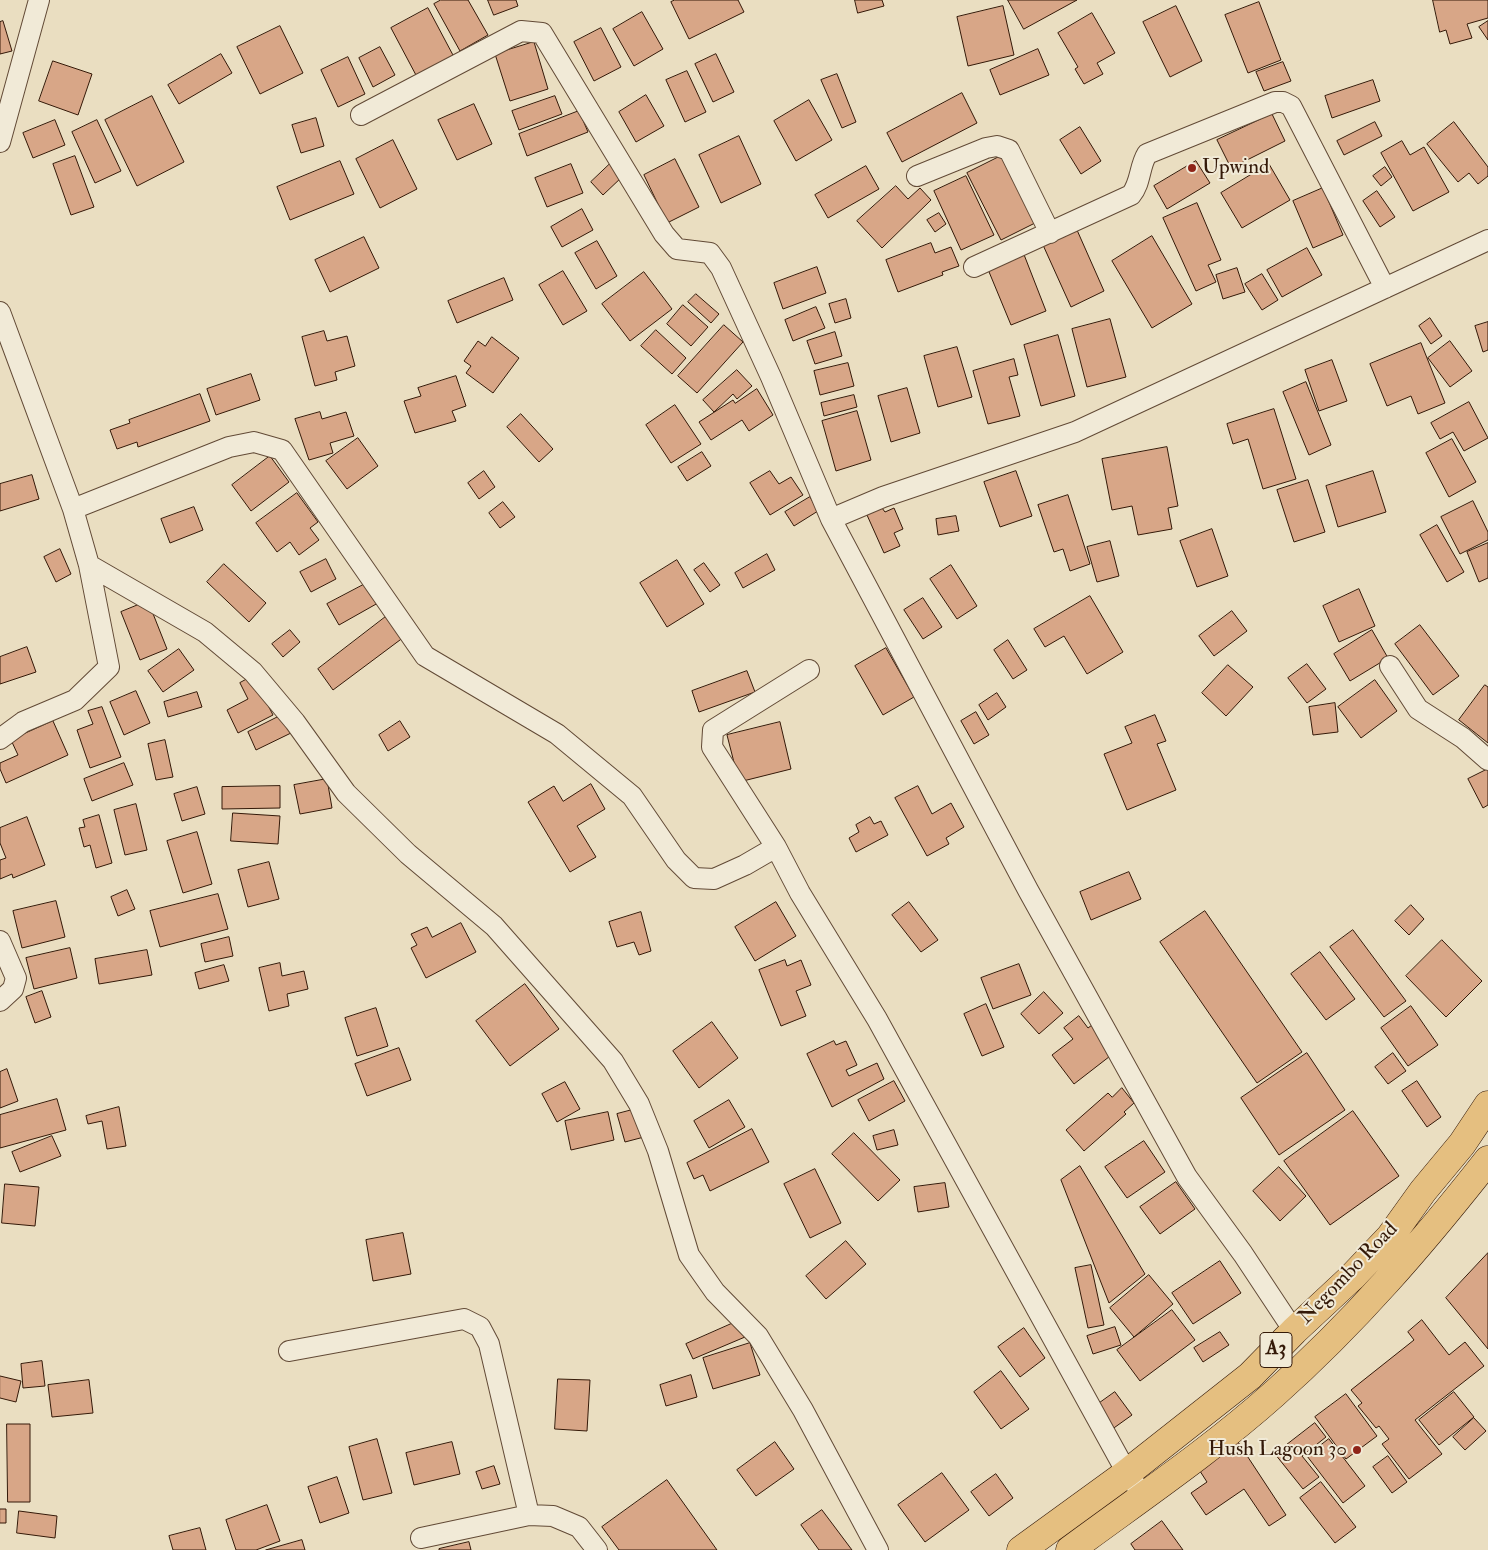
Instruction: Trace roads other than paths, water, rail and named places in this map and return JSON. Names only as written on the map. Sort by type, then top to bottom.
[{"type":"highway","name":"Negombo Road","points":[[1021,1550],[1127,1473],[1250,1376],[1294,1331],[1352,1277],[1390,1237],[1462,1144],[1488,1106]]},
{"type":"highway","name":"Negombo Road","points":[[1070,1550],[1214,1444],[1320,1352],[1372,1300],[1488,1160]]},
{"type":"street","points":[[0,142],[40,0]]},
{"type":"street","points":[[361,115],[520,31],[542,33],[664,234],[677,249],[710,253],[721,268],[771,378],[831,519],[1028,890],[1187,1177],[1243,1254],[1294,1331]]},
{"type":"street","points":[[974,267],[1131,195],[1138,187],[1141,164],[1147,154],[1275,102],[1283,102],[1291,106],[1385,288]]},
{"type":"street","points":[[917,176],[986,148],[998,146],[1009,150],[1050,233]]},
{"type":"street","points":[[831,519],[883,496],[1075,432],[1488,240]]},
{"type":"street","points":[[0,312],[73,509],[89,565],[109,668],[75,700],[23,722],[0,739]]},
{"type":"street","points":[[73,509],[229,447],[254,442],[282,450],[426,656],[557,734],[632,796],[676,860],[694,878],[714,879],[745,865],[776,847]]},
{"type":"street","points":[[89,565],[205,632],[253,672],[295,722],[346,793],[408,854],[494,926],[613,1061],[639,1104],[658,1151],[690,1255],[715,1292],[758,1336],[803,1410],[878,1550]]},
{"type":"street","points":[[1390,666],[1418,709],[1463,738],[1488,760]]},
{"type":"street","points":[[809,670],[714,730],[712,747],[776,847],[800,893],[877,1019],[1127,1473],[1143,1495]]},
{"type":"street","points":[[0,941],[16,978],[13,989],[0,1001]]},
{"type":"street","points":[[289,1351],[464,1319],[480,1327],[489,1344],[529,1515]]},
{"type":"street","points":[[421,1538],[529,1515],[553,1516],[580,1527],[597,1550]]},
{"type":"place","name":"Upwind","points":[[1192,168]]},
{"type":"place","name":"Hush Lagoon 30","points":[[1357,1450]]}]
